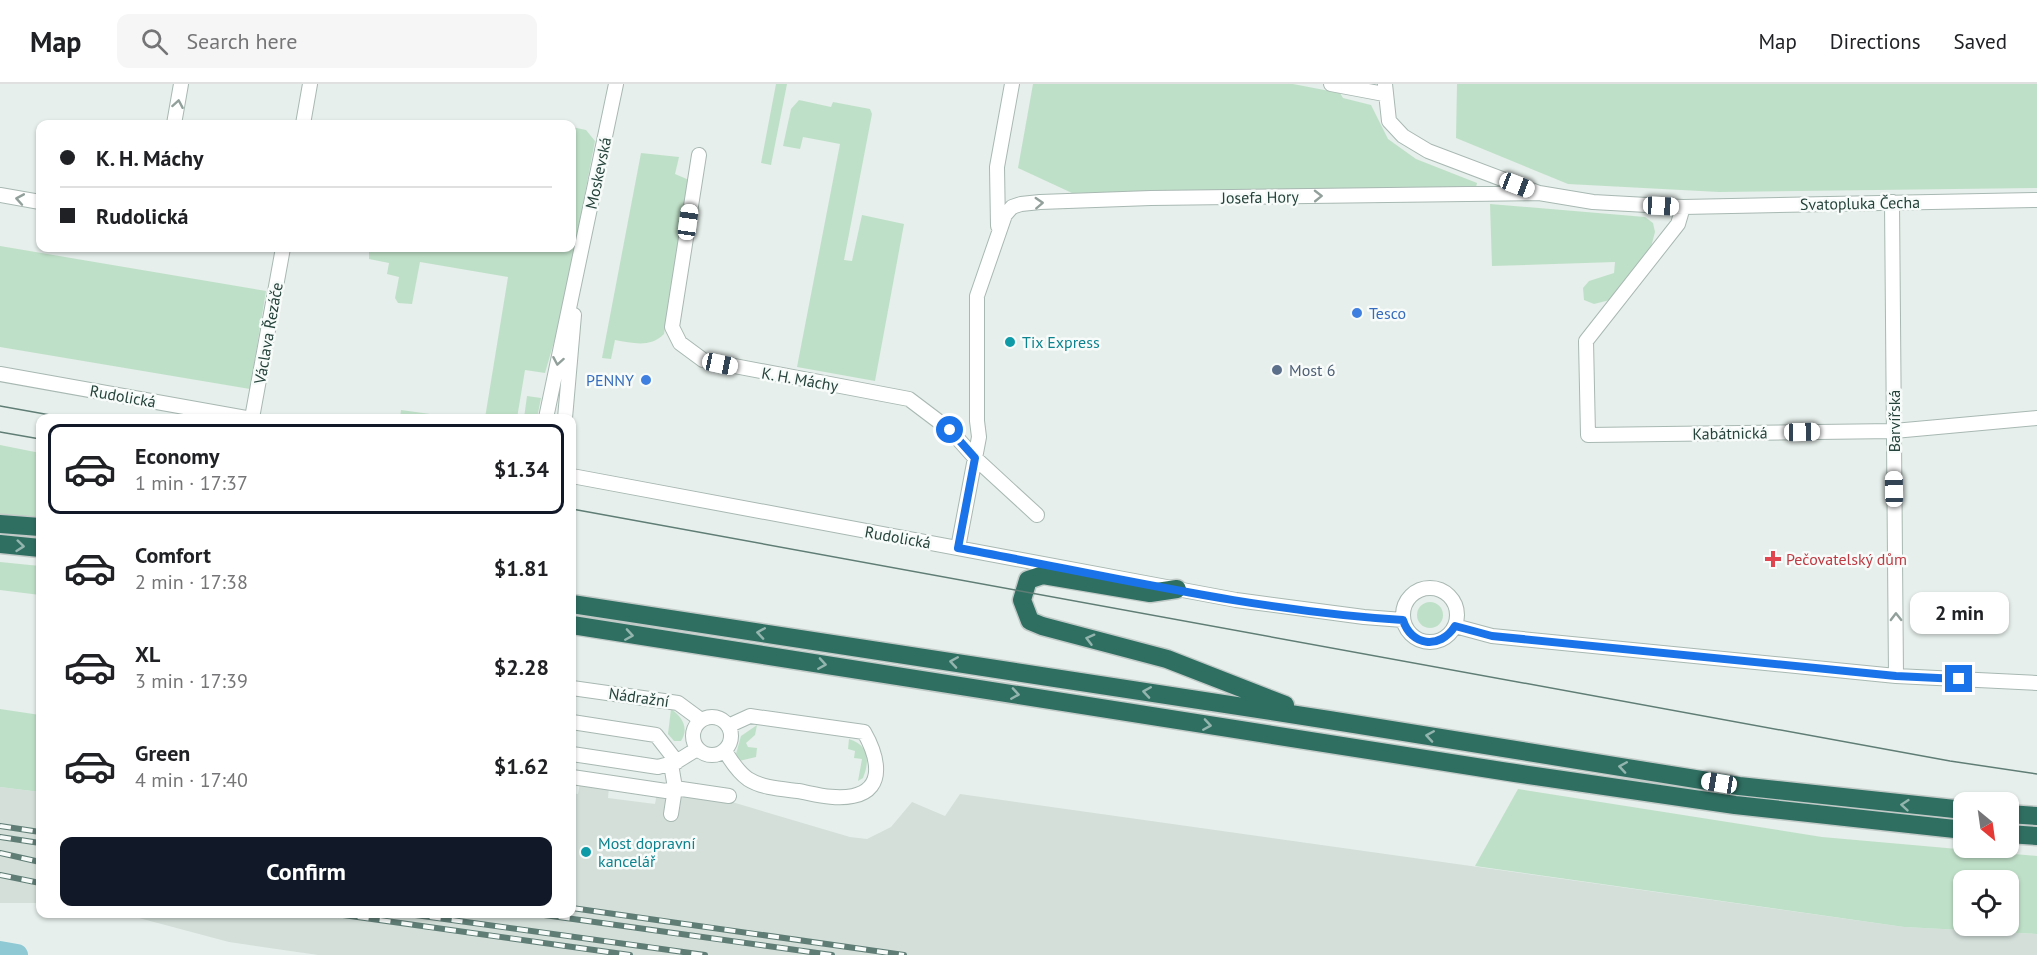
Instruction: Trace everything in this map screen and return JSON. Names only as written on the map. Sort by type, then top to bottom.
[{"type":"highway","points":[[0,524],[36,527]]},
{"type":"highway","points":[[0,544],[36,548]]},
{"type":"highway","points":[[1177,589],[1150,593],[1043,575],[1028,580],[1022,600],[1030,621],[1042,626],[1167,659],[1284,705],[1329,720]]},
{"type":"highway","points":[[576,605],[1329,720],[1739,786],[1953,809]]},
{"type":"highway","points":[[576,626],[1526,775],[1735,805],[1953,829]]},
{"type":"highway","points":[[2019,815],[2037,816]]},
{"type":"highway","points":[[2019,835],[2037,836]]},
{"type":"street","points":[[175,120],[181,84]]},
{"type":"street","points":[[304,120],[310,84]]},
{"type":"street","name":"Moskevská","points":[[547,414],[616,84]]},
{"type":"street","name":"Josefa Hory","points":[[998,234],[997,167],[1012,84]]},
{"type":"street","points":[[1331,84],[1384,89]]},
{"type":"street","name":"Svatopluka Čecha","points":[[1384,89],[1389,121],[1403,136],[1428,151],[1539,193],[1593,202],[1683,207],[2037,200]]},
{"type":"street","name":"K. H. Máchy","points":[[699,155],[672,327],[680,343],[703,360],[909,399],[950,430],[975,458],[1037,515]]},
{"type":"street","name":"Josefa Hory","points":[[958,548],[979,437],[976,421],[977,296],[1005,215],[1012,207],[1040,202],[1151,198],[1539,193]]},
{"type":"street","points":[[0,195],[36,201]]},
{"type":"street","name":"Barvířská","points":[[1892,202],[1896,676]]},
{"type":"street","name":"Kabátnická","points":[[1683,207],[1678,224],[1586,341],[1588,435],[1894,431],[2037,418]]},
{"type":"street","name":"Václava Řezáče","points":[[253,414],[282,252]]},
{"type":"street","name":"Moskevská","points":[[565,414],[580,263]]},
{"type":"street","name":"Rudolická","points":[[0,374],[224,414]]},
{"type":"street","name":"Rudolická","points":[[576,477],[1177,589],[1341,614],[1403,620]]},
{"type":"street","points":[[1431,588],[1447,594],[1453,601],[1456,609],[1455,626],[1443,639],[1426,642],[1411,635],[1403,620],[1403,612],[1410,597],[1423,589],[1431,588]]},
{"type":"street","points":[[1455,626],[1492,636],[1896,676],[2037,683]]},
{"type":"street","name":"Nádražní","points":[[576,689],[678,703],[701,720]]},
{"type":"street","points":[[725,751],[736,768],[749,779],[767,786],[841,798],[856,796],[871,785],[877,768],[875,750],[864,732],[750,716],[728,726]]},
{"type":"street","points":[[716,717],[728,726],[730,741],[725,751],[710,756],[697,749],[693,733],[701,720],[716,717]]},
{"type":"street","points":[[576,724],[656,735],[674,763],[675,788],[671,814]]},
{"type":"street","points":[[576,755],[658,767],[674,763],[697,749]]},
{"type":"street","points":[[576,778],[729,796]]},
{"type":"shaded area","points":[[580,783],[609,787],[608,798],[655,804],[657,793],[732,802],[850,837],[867,839],[891,827],[912,802],[945,816],[960,794],[1904,927],[1953,930],[1953,936],[2037,934],[2037,955],[318,955],[229,942],[139,918],[576,918],[576,794],[578,794]]},
{"type":"shaded area","points":[[0,787],[36,792],[36,903],[0,903]]},
{"type":"green space","points":[[776,84],[787,84],[771,165],[761,163]]},
{"type":"green space","points":[[1033,84],[1293,84],[1340,93],[1343,98],[1371,105],[1388,139],[1416,159],[1477,183],[1476,187],[1072,193],[1018,168]]},
{"type":"green space","points":[[1457,84],[2037,84],[2037,188],[1719,192],[1568,184],[1456,138]]},
{"type":"green space","points":[[799,100],[831,107],[833,102],[870,109],[872,114],[844,260],[852,261],[862,215],[904,224],[875,381],[797,367],[840,144],[803,137],[800,149],[783,146],[791,109]]},
{"type":"green space","points":[[576,128],[586,130],[595,141],[576,241]]},
{"type":"green space","points":[[641,153],[679,157],[675,174],[689,180],[664,334],[647,343],[615,340],[611,359],[602,358]]},
{"type":"green space","points":[[1490,204],[1645,217],[1653,223],[1655,232],[1651,247],[1610,300],[1594,304],[1584,300],[1583,288],[1589,281],[1614,273],[1615,262],[1492,266]]},
{"type":"green space","points":[[0,246],[266,291],[250,389],[0,347]]},
{"type":"green space","points":[[369,252],[574,252],[562,314],[545,373],[525,370],[518,414],[486,414],[508,277],[420,262],[412,304],[398,303],[395,298],[399,277],[387,274],[389,263],[369,259]]},
{"type":"green space","points":[[527,396],[541,398],[538,414],[525,414]]},
{"type":"green space","points":[[401,410],[430,414],[400,414]]},
{"type":"green space","points":[[0,445],[36,452],[36,518],[0,514]]},
{"type":"green space","points":[[0,562],[36,566],[36,594],[0,590]]},
{"type":"green space","points":[[1430,602],[1439,606],[1443,615],[1439,624],[1430,628],[1421,624],[1417,615],[1421,606]]},
{"type":"green space","points":[[0,709],[36,714],[36,792],[0,787]]},
{"type":"green space","points":[[671,709],[684,724],[681,741],[674,741],[668,734]]},
{"type":"green space","points":[[757,725],[755,735],[746,743],[748,747],[757,748],[756,757],[739,761],[736,754],[741,736]]},
{"type":"green space","points":[[849,739],[861,745],[866,754],[867,766],[863,778],[858,781],[862,759],[854,758],[855,751],[848,749]]},
{"type":"green space","points":[[1518,789],[1822,837],[1953,849],[1953,858],[2019,858],[2019,854],[2037,856],[2037,934],[2019,933],[2019,870],[1953,870],[1953,930],[1904,927],[1475,866]]},
{"type":"waterway","points":[[0,952],[17,955]]},
{"type":"tram line","points":[[0,406],[45,414]]},
{"type":"tram line","points":[[0,432],[36,438]]},
{"type":"tram line","points":[[576,510],[1950,761],[2037,774]]},
{"type":"railway","points":[[0,826],[36,831]]},
{"type":"railway","points":[[0,837],[36,842]]},
{"type":"railway","points":[[0,853],[36,861]]},
{"type":"railway","points":[[0,875],[36,882]]},
{"type":"railway","points":[[576,909],[904,955]]},
{"type":"railway","points":[[365,918],[630,955]]},
{"type":"railway","points":[[437,918],[705,955]]},
{"type":"railway","points":[[566,918],[832,955]]},
{"type":"place","name":"Tesco","points":[[1357,313]]},
{"type":"place","name":"Tix Express","points":[[1010,342]]},
{"type":"place","name":"Most 6","points":[[1277,370]]},
{"type":"place","name":"PENNY","points":[[646,380]]},
{"type":"place","name":"Pečovatelský dům","points":[[1773,559]]},
{"type":"place","name":"Most dopravní kancelář","points":[[586,852]]},
{"type":"route","points":[[950,430],[975,458],[958,548],[1236,600],[1403,620],[1411,635],[1426,642],[1443,639],[1455,626],[1492,636],[1896,676],[1959,679]]}]
